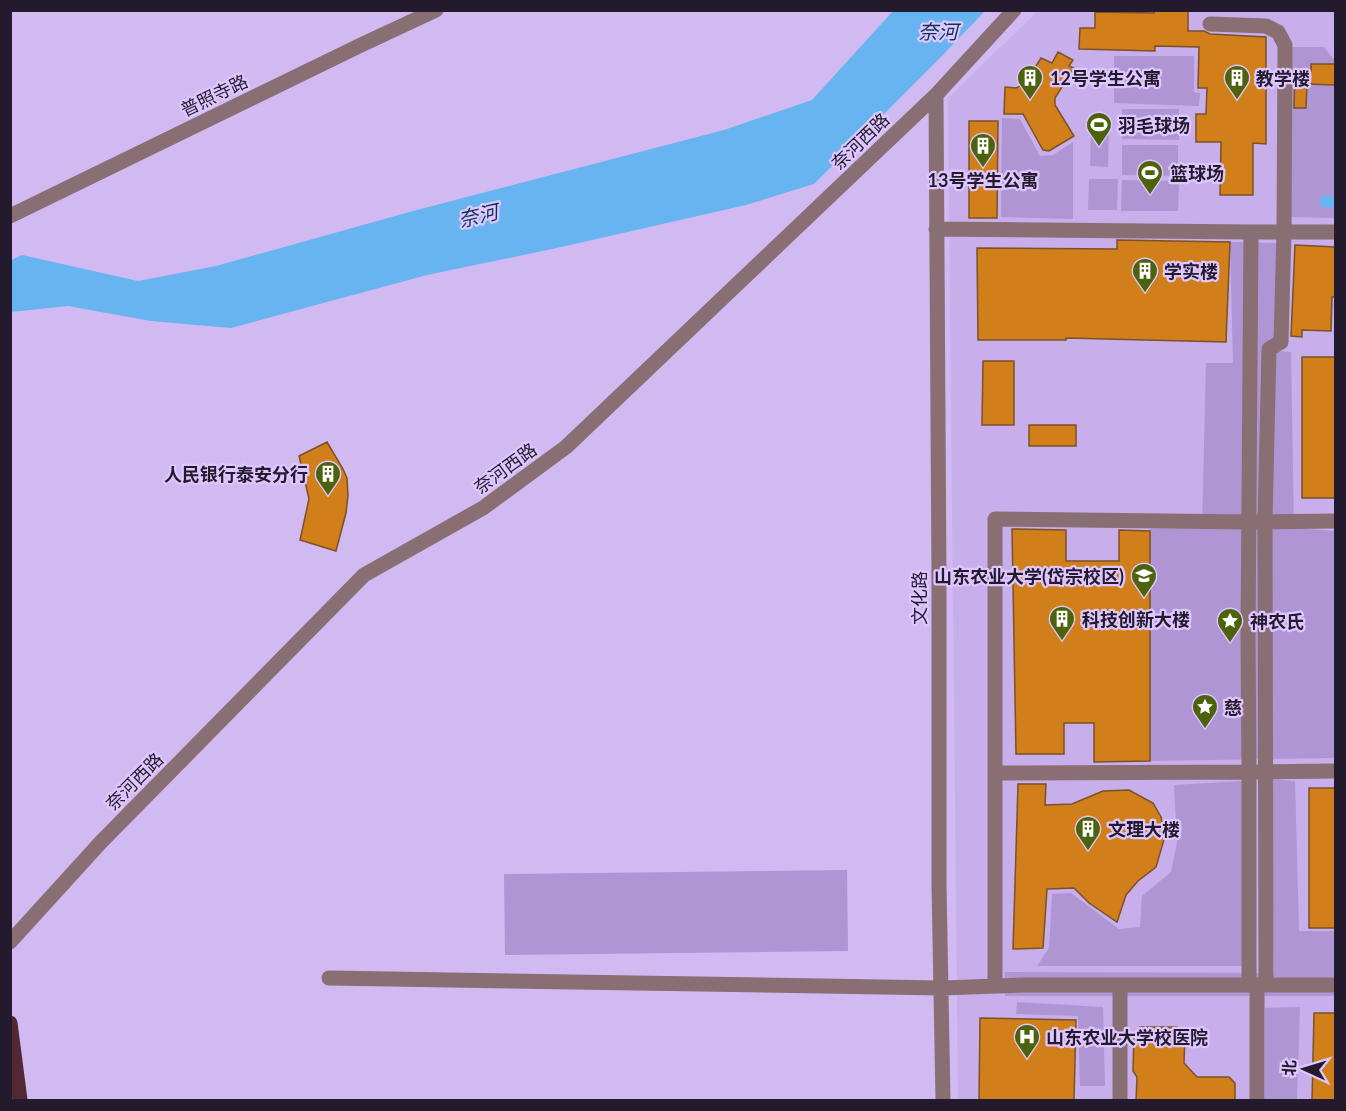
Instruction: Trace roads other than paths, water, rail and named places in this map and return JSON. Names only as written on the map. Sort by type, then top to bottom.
[{"type":"main road","points":[[10,1023],[20,1101]]},
{"type":"street","name":"普照寺路","points":[[10,216],[436,10]]},
{"type":"street","name":"奈河西路","points":[[10,942],[101,842],[364,574],[483,508],[566,447],[936,95],[1014,10]]},
{"type":"street","points":[[1210,24],[1266,26],[1278,32],[1285,45],[1281,342],[1269,349],[1264,521],[1265,772],[1257,985],[1257,1101]]},
{"type":"street","name":"文化路","points":[[936,95],[939,884],[943,1101]]},
{"type":"street","points":[[936,229],[1335,232]]},
{"type":"street","points":[[1251,232],[1248,522],[1249,772],[1257,985]]},
{"type":"street","points":[[995,986],[995,519],[1335,521]]},
{"type":"street","points":[[995,773],[1335,771]]},
{"type":"street","points":[[329,978],[942,987],[1335,985]]},
{"type":"street","points":[[1119,985],[1120,1101]]},
{"type":"water","name":"奈河","points":[[893,11],[985,11],[814,184],[746,205],[427,275],[231,328],[151,321],[68,306],[11,312],[11,260],[22,255],[138,281],[216,266],[413,211],[724,130],[812,100]]},
{"type":"water","points":[[1322,195],[1335,196],[1335,208],[1319,205]]},
{"type":"place","name":"12号学生公寓","points":[[1030,101]]},
{"type":"place","name":"教学楼","points":[[1237,101]]},
{"type":"place","name":"羽毛球场","points":[[1099,148]]},
{"type":"place","name":"13号学生公寓","points":[[983,169]]},
{"type":"place","name":"篮球场","points":[[1150,196]]},
{"type":"place","name":"学实楼","points":[[1145,294]]},
{"type":"place","name":"人民银行泰安分行","points":[[328,497]]},
{"type":"place","name":"山东农业大学(岱宗校区)","points":[[1144,599]]},
{"type":"place","name":"科技创新大楼","points":[[1062,642]]},
{"type":"place","name":"神农氏","points":[[1230,644]]},
{"type":"place","name":"慈","points":[[1205,730]]},
{"type":"place","name":"文理大楼","points":[[1088,852]]},
{"type":"place","name":"山东农业大学校医院","points":[[1027,1060]]}]
